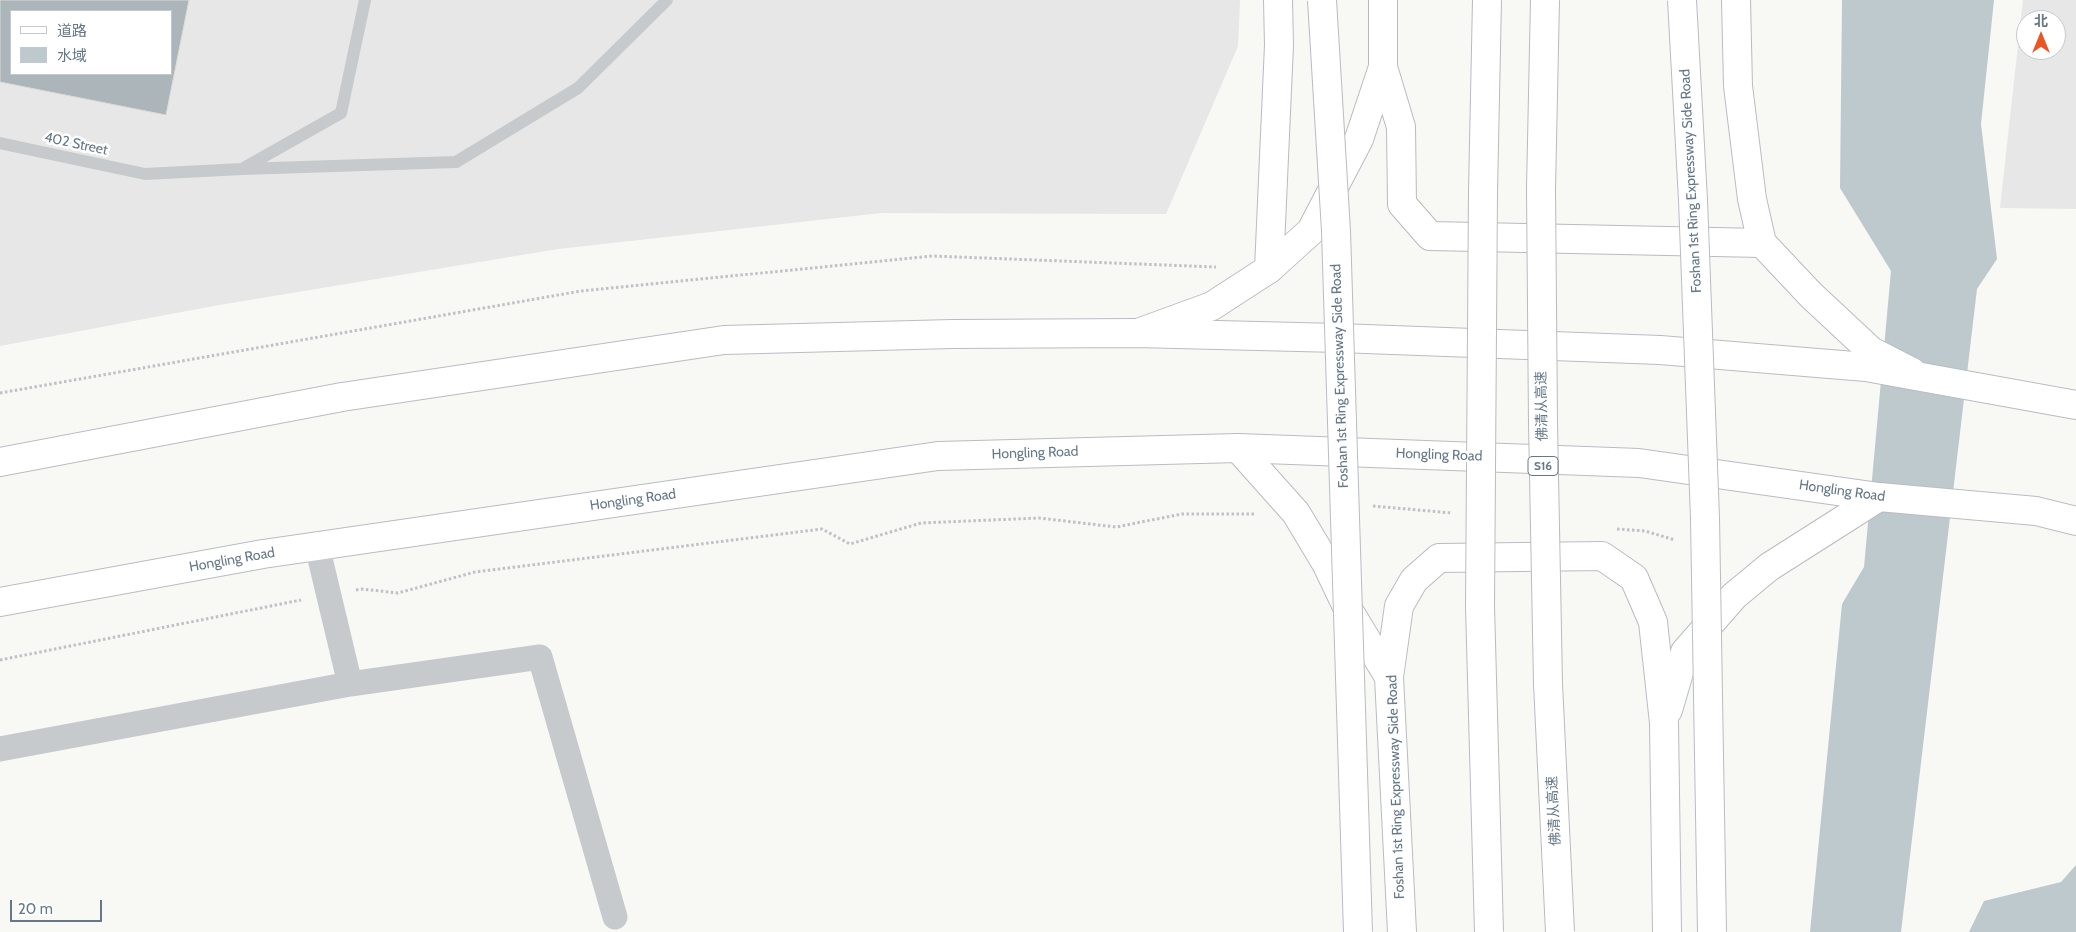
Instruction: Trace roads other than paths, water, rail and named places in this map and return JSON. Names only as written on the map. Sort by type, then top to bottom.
[{"type":"main road","points":[[1269,269],[1279,45],[1278,0]]},
{"type":"main road","name":"Foshan 1st Ring Expressway Side Road","points":[[1322,0],[1336,231],[1358,932]]},
{"type":"main road","points":[[1383,0],[1383,67],[1401,127],[1402,204],[1430,236],[1762,243]]},
{"type":"main road","points":[[1487,0],[1482,202],[1480,606],[1489,932]]},
{"type":"main road","name":"佛清从高速","points":[[1545,0],[1541,189],[1542,423],[1548,684],[1560,932]]},
{"type":"main road","name":"Foshan 1st Ring Expressway Side Road","points":[[1682,0],[1693,200],[1705,548],[1712,932]]},
{"type":"main road","points":[[1736,0],[1738,86],[1752,199],[1762,243],[1869,359]]},
{"type":"main road","points":[[1136,333],[1212,306],[1269,269],[1311,231],[1358,139],[1383,67]]},
{"type":"main road","points":[[0,462],[342,397],[724,340],[1136,333],[1338,338],[1869,359],[1920,376],[2067,402]]},
{"type":"main road","points":[[1238,448],[1296,513],[1389,677]]},
{"type":"main road","name":"Hongling Road","points":[[0,602],[263,554],[938,456],[1238,448],[1639,462],[1879,497],[2036,511],[2076,522]]},
{"type":"main road","points":[[1664,723],[1685,652],[1734,596],[1769,567],[1879,497]]},
{"type":"main road","name":"Foshan 1st Ring Expressway Side Road","points":[[1402,932],[1389,677],[1399,606],[1414,580],[1439,558],[1602,556],[1634,578],[1653,622],[1664,723],[1668,932]]},
{"type":"street","points":[[317,546],[350,684]]},
{"type":"street","points":[[0,749],[350,684],[540,657],[615,917]]},
{"type":"lane","points":[[242,169],[341,113],[365,0]]},
{"type":"lane","name":"402 Street","points":[[0,143],[145,174],[456,162],[578,88],[667,0]]},
{"type":"water","points":[[1842,0],[1994,0],[1981,124],[1997,259],[1977,289],[1901,932],[1810,932],[1842,604],[1864,567],[1891,271],[1840,188]]},
{"type":"water","points":[[2076,865],[2076,932],[1969,932],[1984,901],[2061,882]]}]
